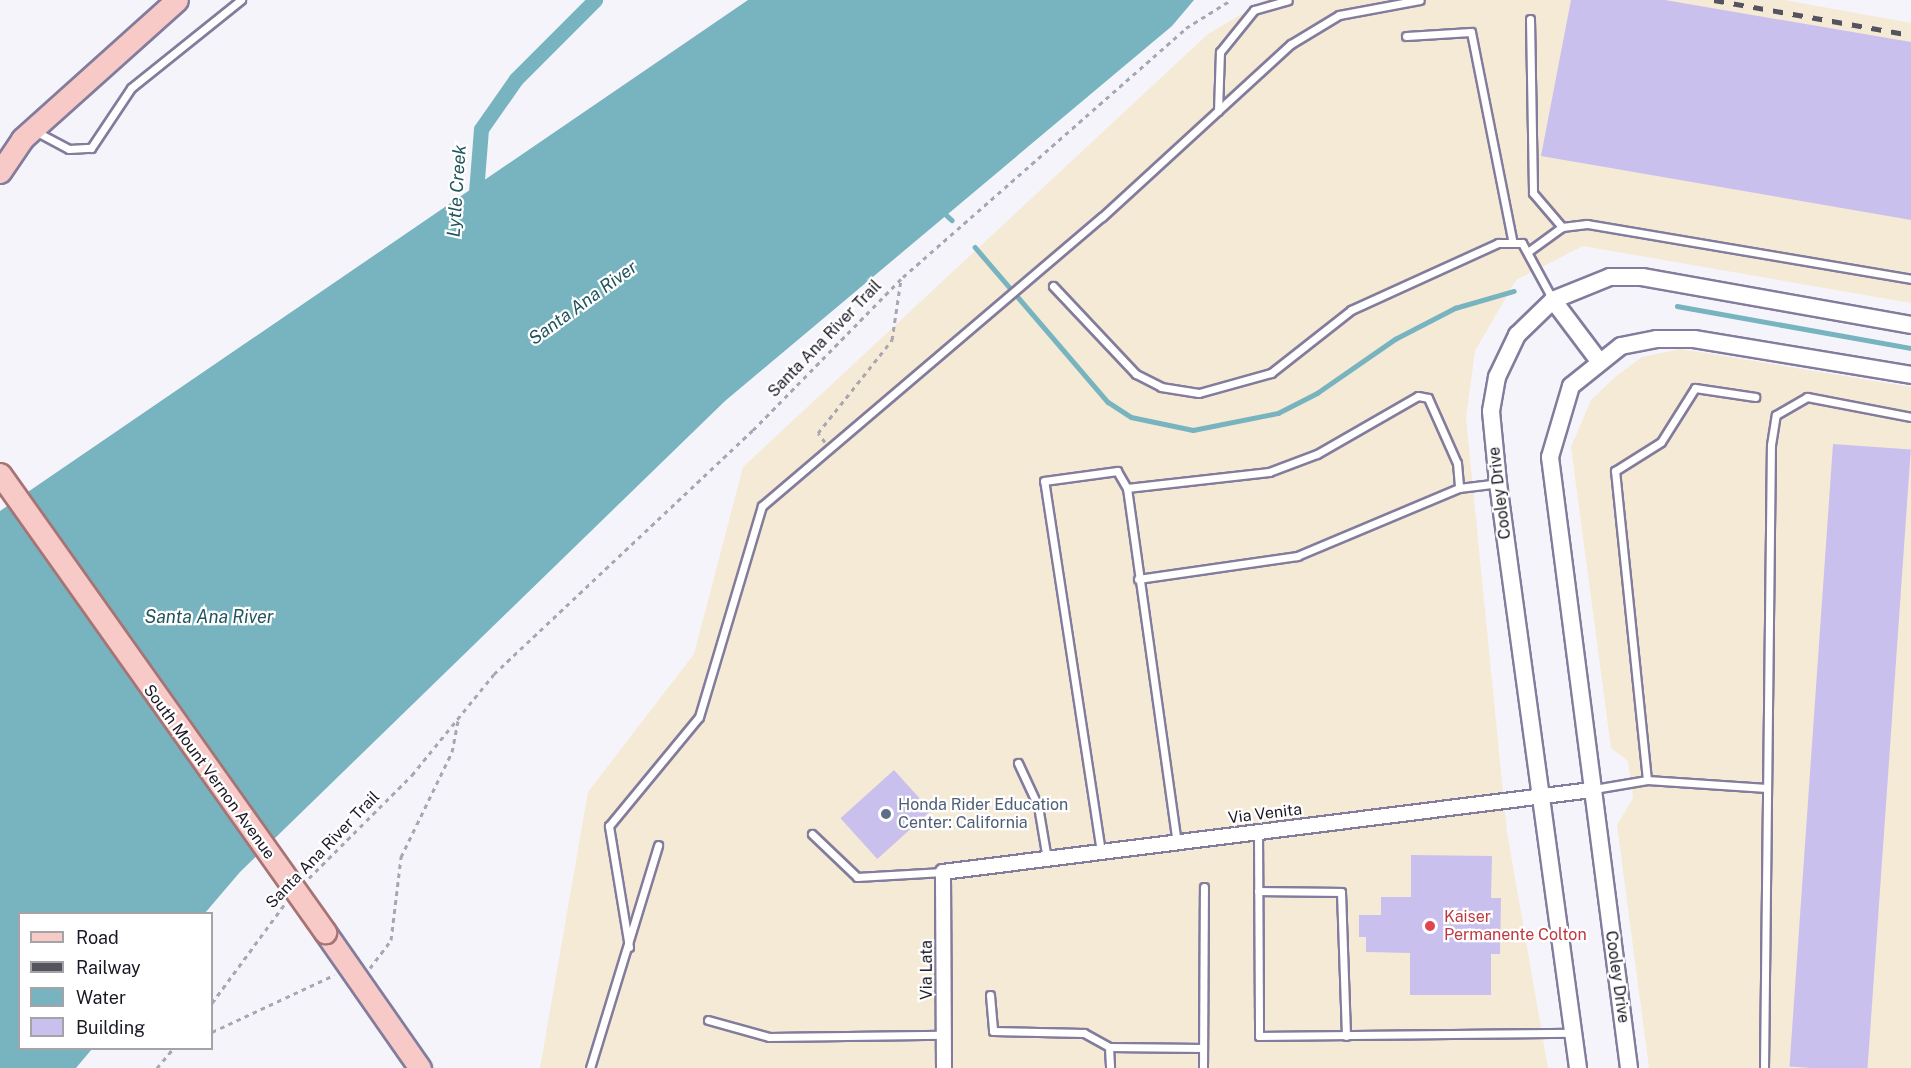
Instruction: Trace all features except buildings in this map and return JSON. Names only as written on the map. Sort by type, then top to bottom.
[{"type":"main road","points":[[0,170],[33,129],[177,0]]},
{"type":"main road","name":"South Mount Vernon Avenue","points":[[0,474],[420,1068]]},
{"type":"street","name":"Cooley Drive","points":[[1578,1068],[1498,483],[1491,411],[1497,377],[1517,335],[1553,300],[1582,285],[1642,277],[1911,325]]},
{"type":"street","points":[[1553,300],[1599,361]]},
{"type":"street","name":"Cooley Drive","points":[[1629,1068],[1591,789],[1550,457],[1571,386],[1599,361],[1621,346],[1694,339],[1911,375]]},
{"type":"street","name":"Via Venita","points":[[943,872],[1591,789]]},
{"type":"street","name":"Via Lata","points":[[943,872],[944,1068]]},
{"type":"lane","points":[[33,129],[69,150],[91,148],[131,88],[241,0]]},
{"type":"lane","points":[[1218,111],[1220,52],[1254,10],[1288,0]]},
{"type":"lane","points":[[629,947],[609,826],[699,717],[762,506],[1102,217],[1291,44],[1339,15],[1420,0]]},
{"type":"lane","points":[[1530,19],[1533,193],[1562,227]]},
{"type":"lane","points":[[1406,36],[1471,32],[1512,240],[1529,251],[1553,300]]},
{"type":"lane","points":[[1529,251],[1562,227],[1587,224],[1911,279]]},
{"type":"lane","points":[[1053,286],[1136,374],[1161,387],[1199,393],[1271,373],[1351,310],[1512,240]]},
{"type":"lane","points":[[1647,780],[1615,471],[1661,442],[1695,388],[1755,397]]},
{"type":"lane","points":[[1127,488],[1269,472],[1317,454],[1418,396],[1428,398],[1457,463],[1459,488]]},
{"type":"lane","points":[[1764,1068],[1771,445],[1776,415],[1807,397],[1911,417]]},
{"type":"lane","points":[[1101,852],[1044,481],[1117,471],[1127,488],[1138,579],[1177,842]]},
{"type":"lane","points":[[1138,579],[1297,556],[1459,488],[1498,483]]},
{"type":"lane","points":[[1018,763],[1038,806],[1047,859]]},
{"type":"lane","points":[[1591,789],[1647,780],[1767,788]]},
{"type":"lane","points":[[1258,832],[1259,1036],[1573,1033]]},
{"type":"lane","points":[[812,834],[857,878],[943,872]]},
{"type":"lane","points":[[590,1068],[629,947],[658,845]]},
{"type":"lane","points":[[1203,1068],[1204,887]]},
{"type":"lane","points":[[1258,891],[1341,892],[1346,1036]]},
{"type":"lane","points":[[990,995],[993,1031],[1084,1033],[1109,1047],[1203,1048]]},
{"type":"lane","points":[[708,1020],[769,1037],[944,1035]]},
{"type":"lane","points":[[1109,1047],[1110,1068]]},
{"type":"path","name":"Santa Ana River Trail","points":[[302,885],[412,775],[494,674],[753,430],[901,279],[1186,28],[1231,0]]},
{"type":"path","points":[[828,446],[818,433],[892,340],[901,279]]},
{"type":"path","name":"Santa Ana River Trail","points":[[213,1031],[292,990],[352,971],[370,968],[391,940],[401,857],[452,752],[458,718]]},
{"type":"path","name":"Santa Ana River Trail","points":[[213,1002],[287,902]]},
{"type":"path","points":[[157,1068],[172,1050]]},
{"type":"shaded area","points":[[1266,0],[1784,0],[1911,23],[1911,303],[1583,246],[1516,280],[1475,351],[1466,418],[1507,832],[1548,1068],[540,1068],[588,792],[694,654],[743,467],[1208,34]]},
{"type":"shaded area","points":[[1681,349],[1911,387],[1911,1068],[1649,1068],[1617,825],[1633,798],[1628,761],[1611,748],[1571,447],[1591,400],[1615,377],[1642,357]]},
{"type":"water","name":"Santa Ana River","points":[[748,0],[1194,0],[1172,26],[725,401],[240,872],[206,912],[18,912],[18,1050],[91,1050],[76,1068],[0,1068],[0,511]]},
{"type":"waterway","name":"Lytle Creek","points":[[475,205],[481,129],[516,79],[595,0]]},
{"type":"waterway","points":[[943,212],[952,220]]},
{"type":"waterway","points":[[975,247],[1108,402],[1131,417],[1193,430],[1278,413],[1317,393],[1395,339],[1455,308],[1514,291]]},
{"type":"waterway","points":[[1677,306],[1911,348]]},
{"type":"railway","points":[[1714,0],[1911,35]]},
{"type":"place","name":"Honda Rider Education Center: California","points":[[886,814]]},
{"type":"place","name":"Kaiser Permanente Colton","points":[[1430,926]]}]
